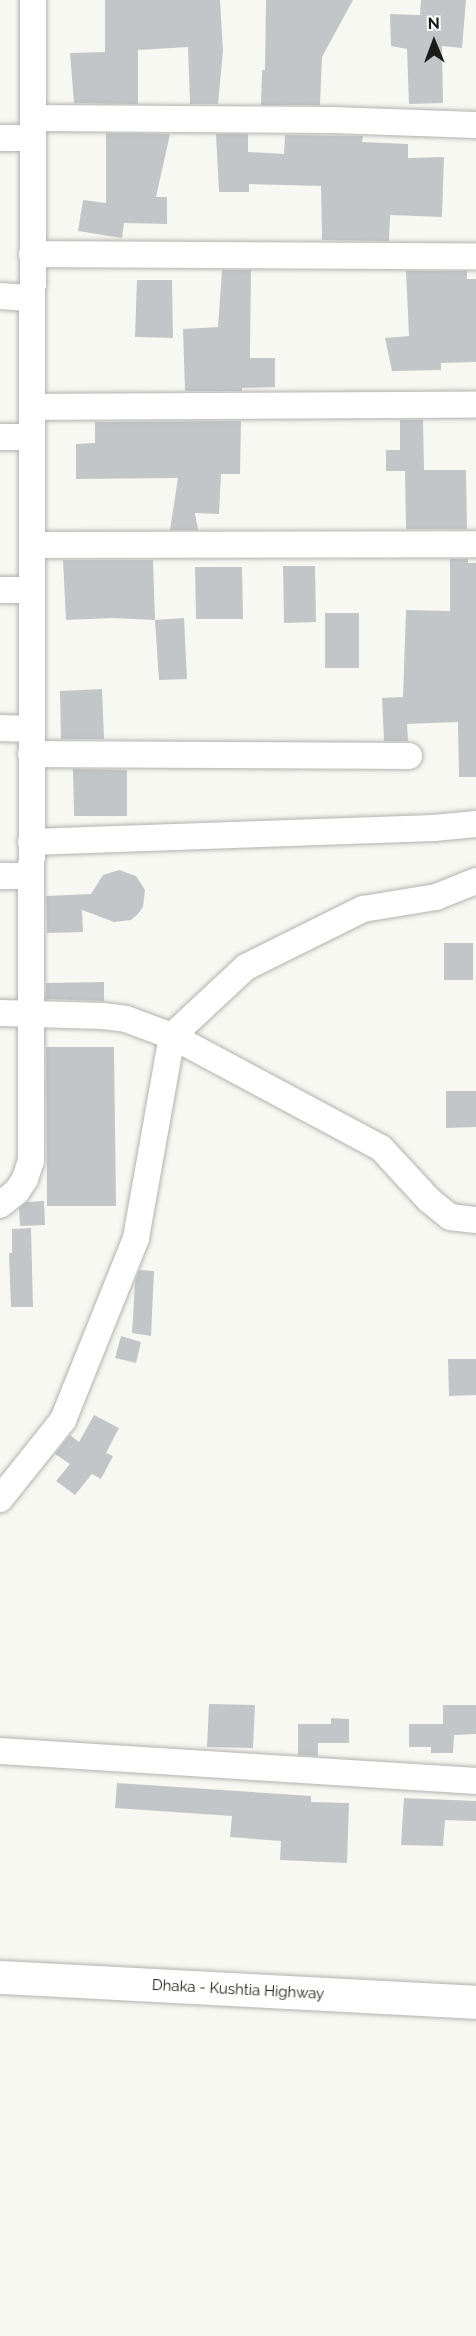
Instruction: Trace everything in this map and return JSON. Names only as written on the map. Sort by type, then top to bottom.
[{"type":"main road","name":"Dhaka - Kushtia Highway","points":[[0,1977],[476,2002]]},
{"type":"street","points":[[0,1205],[26,1179],[31,1161],[33,0]]},
{"type":"street","points":[[0,138],[33,128],[332,120],[476,125]]},
{"type":"street","points":[[32,254],[476,256]]},
{"type":"street","points":[[0,296],[32,298]]},
{"type":"street","points":[[32,407],[476,405]]},
{"type":"street","points":[[0,437],[32,437]]},
{"type":"street","points":[[32,545],[476,544]]},
{"type":"street","points":[[0,590],[32,590]]},
{"type":"street","points":[[0,728],[31,729]]},
{"type":"street","points":[[31,754],[409,756]]},
{"type":"street","points":[[31,842],[434,828],[476,824]]},
{"type":"street","points":[[0,876],[31,876]]},
{"type":"street","points":[[0,1499],[63,1420],[136,1238],[172,1036],[246,967],[363,909],[436,897],[476,881]]},
{"type":"street","points":[[0,1013],[103,1016],[126,1019],[172,1036],[381,1148],[429,1200],[450,1217],[476,1220]]},
{"type":"street","points":[[0,1751],[476,1781]]},
{"type":"building","points":[[105,0],[220,0],[223,51],[218,104],[190,104],[188,47],[138,50],[138,104],[74,103],[70,53],[105,52]]},
{"type":"building","points":[[266,0],[353,0],[322,57],[320,105],[261,105],[262,70],[265,70]]},
{"type":"building","points":[[421,0],[466,0],[462,48],[442,46],[443,103],[409,104],[407,49],[391,46],[390,14],[420,15]]},
{"type":"building","points":[[106,133],[170,134],[156,197],[167,197],[167,224],[124,223],[122,238],[78,231],[83,200],[106,203]]},
{"type":"building","points":[[216,134],[248,134],[248,152],[284,154],[285,135],[363,136],[362,142],[408,144],[408,158],[444,157],[442,217],[390,215],[389,241],[322,240],[321,186],[249,184],[249,192],[219,192]]},
{"type":"building","points":[[222,270],[251,270],[250,358],[275,358],[275,387],[242,388],[242,391],[185,391],[183,329],[218,327]]},
{"type":"building","points":[[406,271],[467,271],[467,279],[476,279],[476,362],[441,363],[441,370],[392,371],[385,338],[409,336]]},
{"type":"building","points":[[137,280],[172,280],[173,338],[135,337]]},
{"type":"building","points":[[400,420],[423,420],[424,470],[466,470],[467,529],[406,529],[405,471],[386,471],[386,450],[400,450]]},
{"type":"building","points":[[241,421],[240,474],[221,474],[219,514],[195,513],[198,530],[170,530],[178,478],[76,479],[76,444],[95,443],[95,422]]},
{"type":"building","points":[[450,559],[468,559],[468,563],[476,563],[476,777],[459,777],[458,722],[407,724],[408,741],[384,741],[382,698],[403,697],[406,610],[450,611]]},
{"type":"building","points":[[63,560],[153,560],[155,620],[112,618],[66,620]]},
{"type":"building","points":[[283,566],[315,566],[316,622],[284,623]]},
{"type":"building","points":[[195,567],[242,567],[243,619],[196,619]]},
{"type":"building","points":[[325,613],[359,613],[359,668],[325,668]]},
{"type":"building","points":[[184,618],[187,679],[159,680],[155,620]]},
{"type":"building","points":[[102,689],[104,739],[61,739],[60,691]]},
{"type":"building","points":[[73,769],[127,770],[127,816],[74,816]]},
{"type":"building","points":[[119,870],[136,876],[145,890],[143,907],[138,914],[131,920],[114,922],[82,910],[83,932],[47,933],[46,896],[91,894],[103,875]]},
{"type":"building","points":[[444,943],[473,943],[473,980],[444,980]]},
{"type":"building","points":[[104,982],[104,1001],[46,999],[46,983]]},
{"type":"building","points":[[46,1047],[114,1047],[116,1206],[47,1206]]},
{"type":"building","points":[[446,1091],[476,1091],[476,1127],[446,1128]]},
{"type":"building","points":[[44,1201],[45,1225],[20,1226],[19,1208],[27,1202]]},
{"type":"building","points":[[31,1228],[33,1307],[11,1307],[9,1253],[12,1253],[12,1229]]},
{"type":"building","points":[[139,1270],[154,1271],[151,1336],[132,1333],[135,1282]]},
{"type":"building","points":[[121,1336],[141,1342],[136,1363],[115,1358]]},
{"type":"building","points":[[448,1359],[476,1359],[476,1395],[449,1396]]},
{"type":"building","points":[[94,1415],[119,1428],[106,1453],[113,1456],[101,1479],[92,1474],[75,1495],[56,1481],[70,1464],[55,1454],[70,1435],[79,1442]]},
{"type":"building","points":[[209,1704],[255,1705],[253,1748],[207,1747]]},
{"type":"building","points":[[443,1705],[476,1705],[476,1734],[454,1735],[453,1753],[431,1753],[431,1747],[409,1747],[409,1724],[443,1724]]},
{"type":"building","points":[[331,1718],[349,1719],[349,1743],[318,1743],[318,1756],[298,1755],[298,1724],[331,1724]]},
{"type":"building","points":[[117,1783],[311,1796],[311,1802],[349,1803],[347,1863],[280,1860],[281,1841],[230,1837],[232,1816],[115,1808]]},
{"type":"building","points":[[404,1798],[476,1801],[476,1821],[445,1820],[443,1846],[401,1845]]}]
